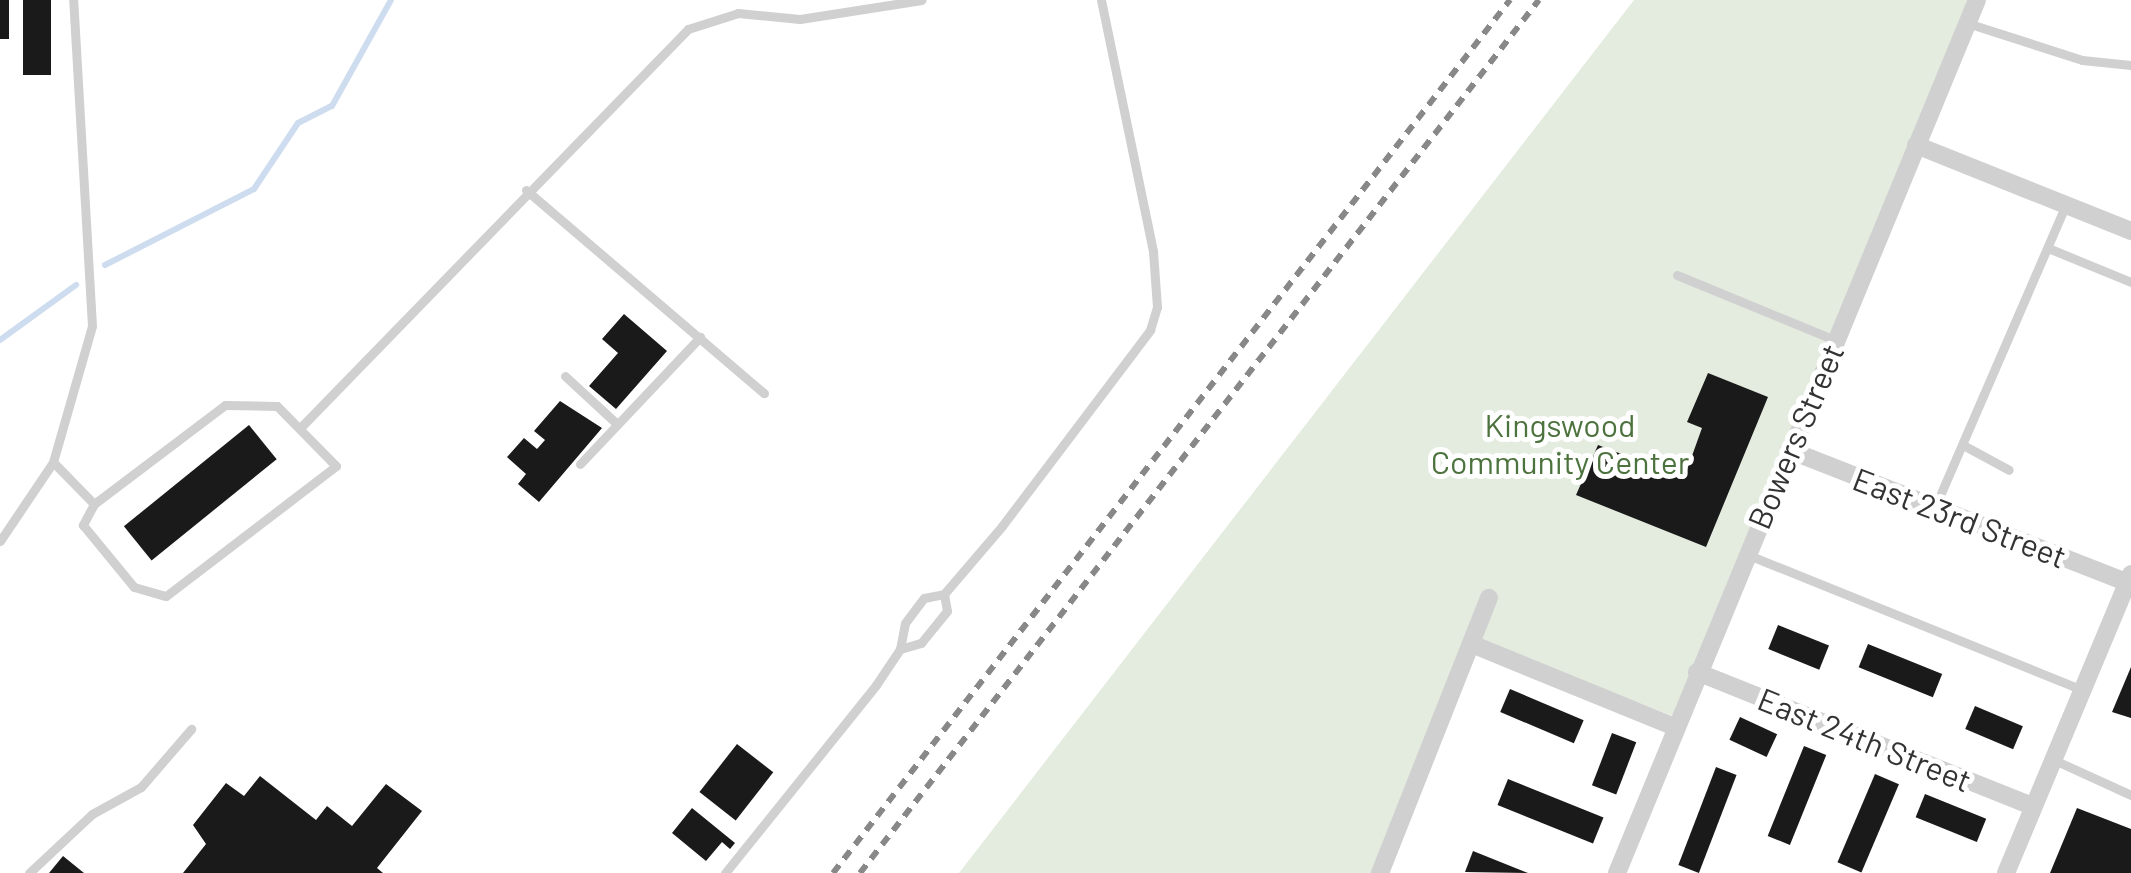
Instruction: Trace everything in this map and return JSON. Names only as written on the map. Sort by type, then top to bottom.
[{"type":"street","name":"Bowers Street","points":[[1616,873],[1977,0]]},
{"type":"street","points":[[1916,145],[2131,231]]},
{"type":"street","name":"East 23rd Street","points":[[1789,450],[2130,580]]},
{"type":"street","points":[[2006,873],[2130,580]]},
{"type":"street","points":[[1380,873],[1474,644],[1489,598]]},
{"type":"street","points":[[1474,644],[1675,727]]},
{"type":"street","name":"East 24th Street","points":[[1698,672],[2032,806]]},
{"type":"lane","points":[[0,541],[53,462],[92,326],[72,0]]},
{"type":"lane","points":[[300,426],[526,190],[703,21],[738,13],[800,19],[922,0]]},
{"type":"lane","points":[[900,649],[904,623],[924,598],[944,594],[1111,387],[1158,306],[1149,224],[1101,0]]},
{"type":"lane","points":[[1967,23],[2082,60],[2131,65]]},
{"type":"lane","points":[[526,190],[764,393]]},
{"type":"lane","points":[[1935,507],[2066,205]]},
{"type":"lane","points":[[2048,248],[2131,282]]},
{"type":"lane","points":[[1677,275],[1835,340]]},
{"type":"lane","points":[[580,464],[700,337]]},
{"type":"lane","points":[[565,376],[618,424]]},
{"type":"lane","points":[[225,405],[277,406],[300,426],[336,466],[166,596],[134,587],[83,524],[94,504],[225,405]]},
{"type":"lane","points":[[1962,445],[2010,470]]},
{"type":"lane","points":[[53,462],[94,504]]},
{"type":"lane","points":[[1746,554],[2082,690]]},
{"type":"lane","points":[[725,873],[900,649],[929,633],[946,611],[944,594]]},
{"type":"lane","points":[[29,873],[92,814],[141,787],[190,728]]},
{"type":"lane","points":[[2052,759],[2131,794]]},
{"type":"green space","name":"Kingswood Community Center","points":[[1634,0],[1969,0],[1678,718],[1476,639],[1380,873],[959,873]]},
{"type":"building","points":[[0,0],[9,0],[9,39],[0,39]]},
{"type":"building","points":[[23,0],[51,0],[51,75],[23,75]]},
{"type":"building","points":[[624,314],[667,351],[616,409],[589,386],[618,353],[602,339]]},
{"type":"building","name":"Kingswood Community Center","points":[[1708,373],[1768,397],[1706,547],[1576,495],[1598,445],[1684,478],[1702,428],[1687,422]]},
{"type":"building","points":[[560,401],[602,428],[539,502],[518,484],[526,474],[507,457],[524,438],[537,449],[545,440],[534,431]]},
{"type":"building","points":[[249,425],[277,459],[152,561],[124,526]]},
{"type":"building","points":[[1778,625],[1829,646],[1819,670],[1768,649]]},
{"type":"building","points":[[1868,644],[1942,674],[1933,697],[1859,667]]},
{"type":"building","points":[[2131,667],[2131,718],[2112,712]]},
{"type":"building","points":[[1510,689],[1584,720],[1574,743],[1500,712]]},
{"type":"building","points":[[1975,706],[2023,726],[2013,749],[1965,729]]},
{"type":"building","points":[[1740,717],[1777,734],[1767,757],[1729,740]]},
{"type":"building","points":[[1612,733],[1636,742],[1616,795],[1592,785]]},
{"type":"building","points":[[737,744],[773,772],[736,820],[699,792]]},
{"type":"building","points":[[1804,746],[1826,755],[1790,845],[1768,836]]},
{"type":"building","points":[[1716,767],[1737,775],[1699,873],[1678,865]]},
{"type":"building","points":[[1875,774],[1899,784],[1861,873],[1837,862]]},
{"type":"building","points":[[260,776],[316,820],[327,806],[352,826],[386,784],[422,811],[377,868],[383,873],[183,873],[206,844],[193,825],[226,783],[244,796]]},
{"type":"building","points":[[1508,779],[1603,818],[1593,844],[1498,805]]},
{"type":"building","points":[[1925,794],[1986,819],[1977,842],[1916,817]]},
{"type":"building","points":[[692,808],[735,843],[730,849],[722,842],[706,861],[672,833]]},
{"type":"building","points":[[2077,808],[2131,829],[2131,873],[2050,873]]},
{"type":"building","points":[[1473,851],[1528,873],[1465,872]]},
{"type":"building","points":[[63,856],[84,873],[49,873]]},
{"type":"waterway","points":[[105,265],[254,189],[298,123],[332,106],[391,0]]},
{"type":"waterway","points":[[0,340],[76,285]]},
{"type":"railway","points":[[833,873],[1510,0]]},
{"type":"railway","points":[[860,873],[1539,0]]}]
